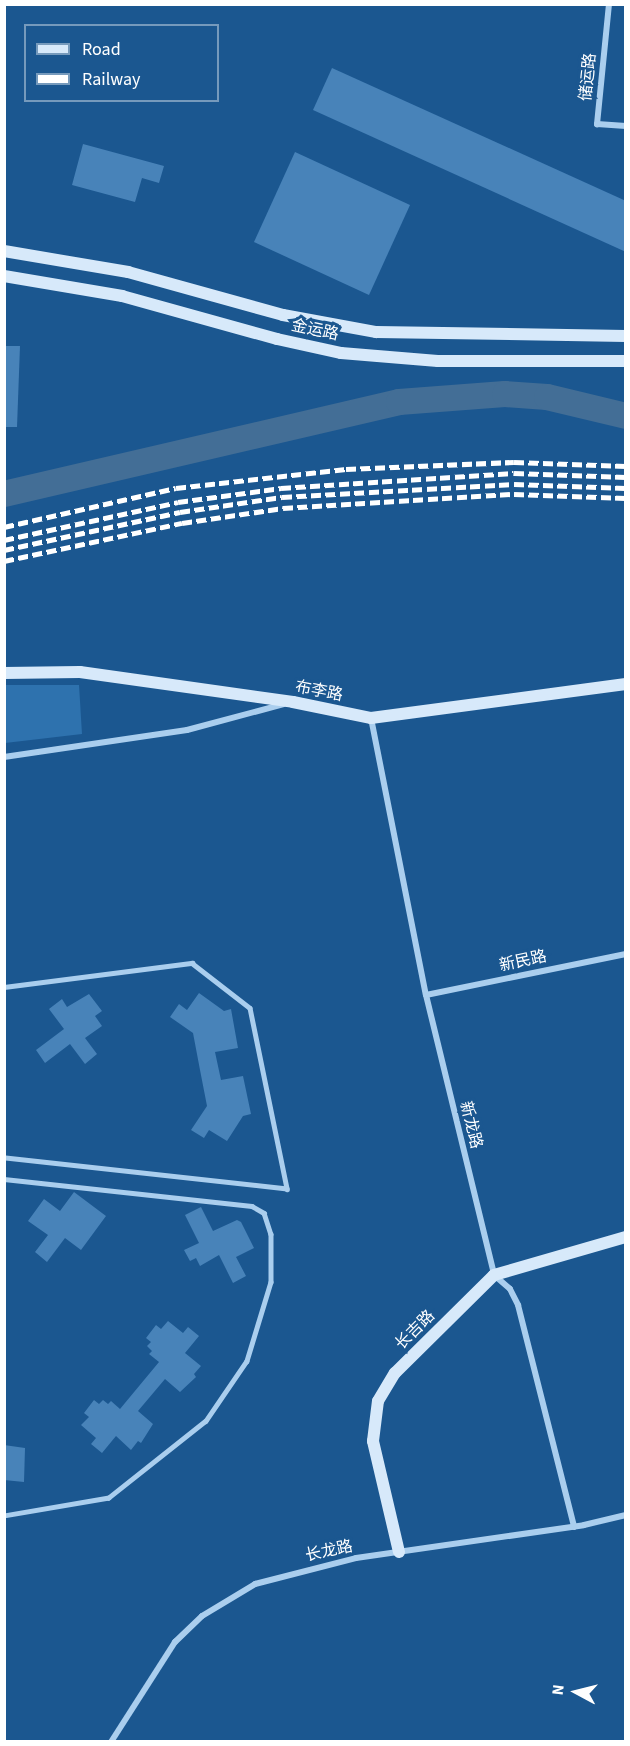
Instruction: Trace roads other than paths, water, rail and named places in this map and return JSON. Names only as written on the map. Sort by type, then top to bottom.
[{"type":"main road","name":"金运路","points":[[4,251],[128,272],[283,315],[355,329],[438,336],[626,336]]},
{"type":"main road","name":"金运路","points":[[4,276],[122,296],[341,353],[428,361],[626,361]]},
{"type":"main road","name":"布李路","points":[[4,673],[80,672],[293,702],[371,718],[626,684]]},
{"type":"main road","name":"长吉路","points":[[399,1552],[373,1441],[378,1401],[395,1374],[495,1275],[626,1237]]},
{"type":"street","name":"储运路","points":[[609,4],[597,124],[626,126]]},
{"type":"street","points":[[4,757],[187,730],[293,702]]},
{"type":"street","name":"新龙路","points":[[371,718],[426,995],[495,1275],[510,1289],[518,1305],[574,1527]]},
{"type":"street","name":"新民路","points":[[426,995],[626,954]]},
{"type":"street","name":"长龙路","points":[[111,1742],[176,1642],[202,1616],[255,1584],[284,1574],[399,1552],[574,1527],[626,1515]]},
{"type":"lane","points":[[4,987],[192,963],[250,1008],[287,1190],[4,1158]]},
{"type":"lane","points":[[4,1179],[252,1206],[264,1213],[271,1234],[271,1282],[247,1361],[206,1420],[109,1498],[4,1516]]},
{"type":"waterway","points":[[4,494],[399,402],[505,394],[547,397],[626,416]]},
{"type":"railway","points":[[4,527],[176,488],[346,469],[514,462],[626,466]]},
{"type":"railway","points":[[4,540],[178,502],[281,488],[514,473],[626,477]]},
{"type":"railway","points":[[4,550],[180,512],[282,497],[514,484],[626,488]]},
{"type":"railway","points":[[4,561],[182,523],[283,508],[514,494],[626,498]]}]
